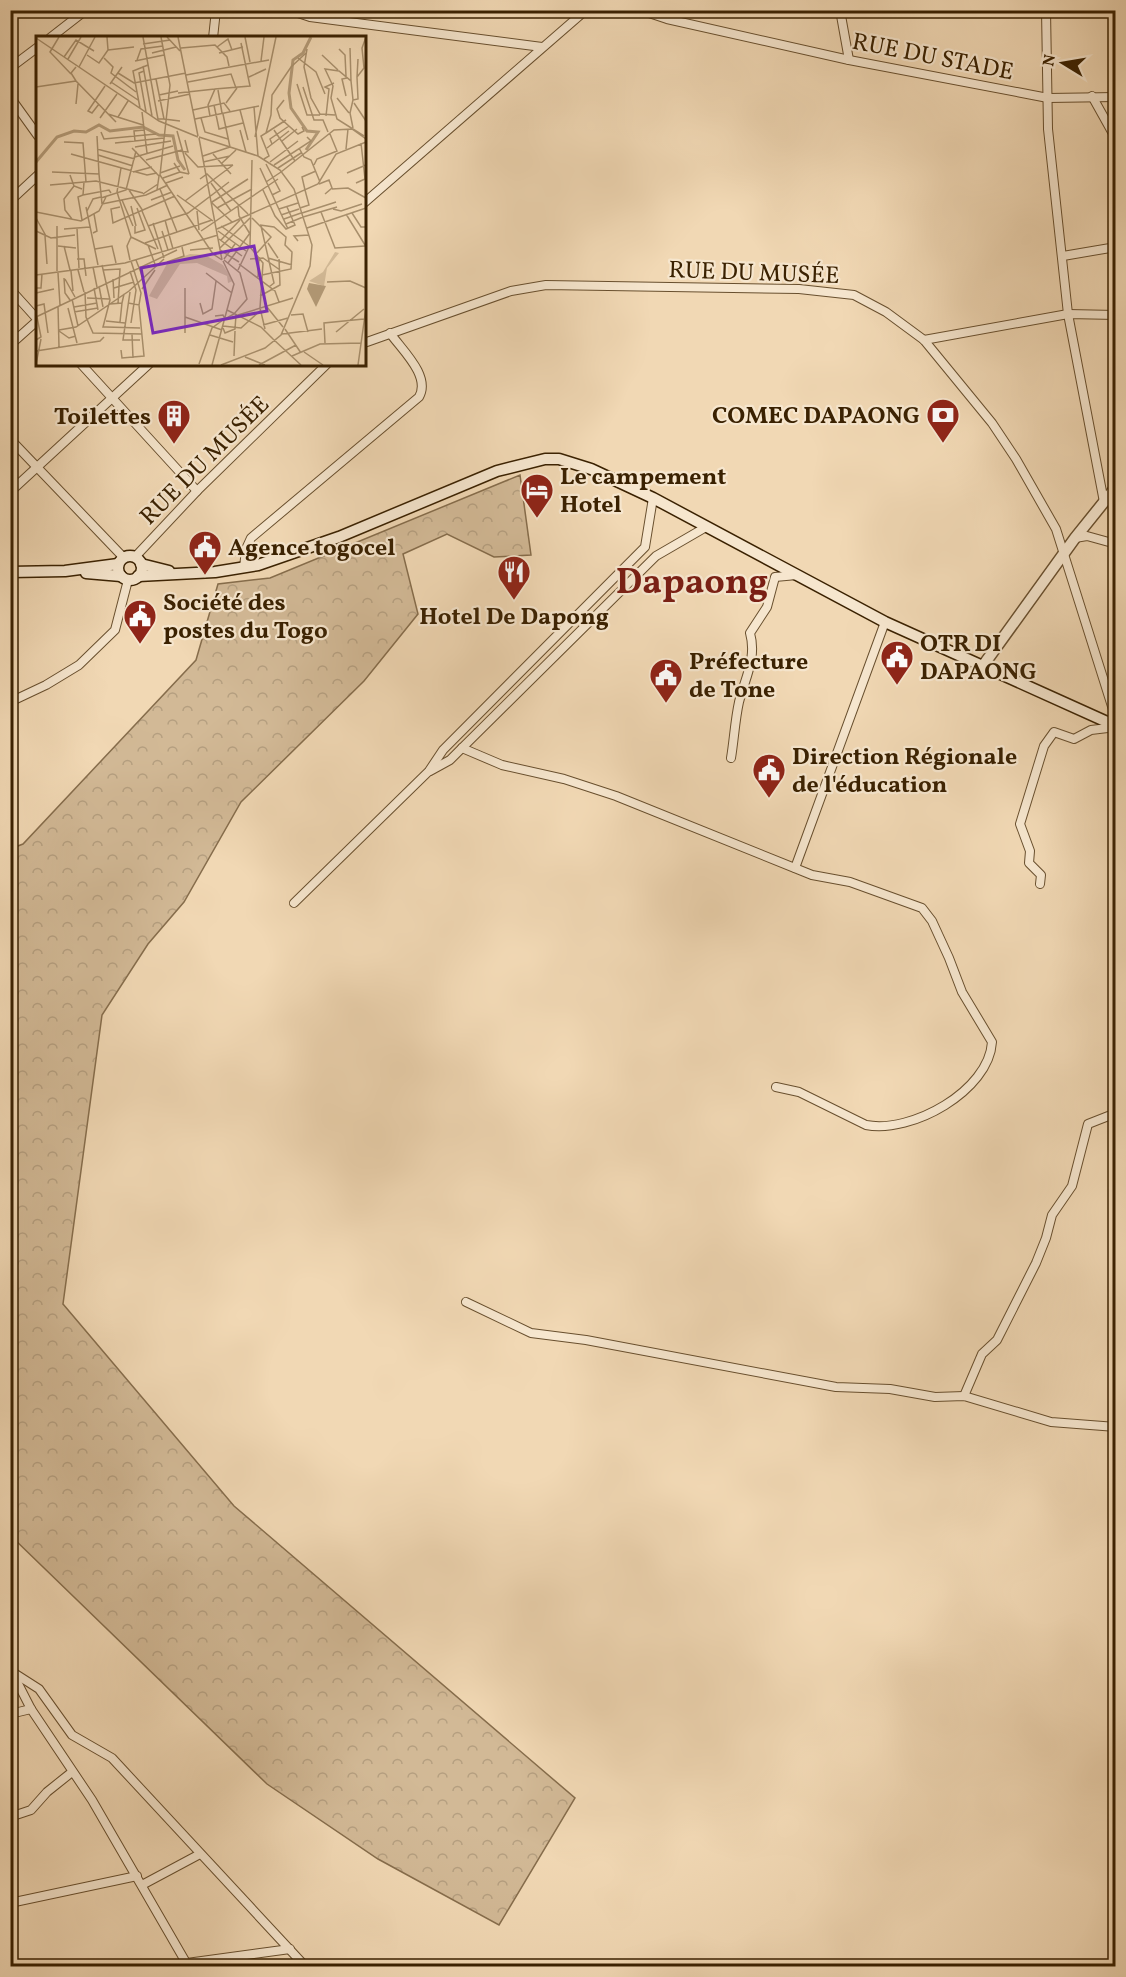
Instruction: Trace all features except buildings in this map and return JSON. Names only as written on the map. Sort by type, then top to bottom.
[{"type":"main road","points":[[10,572],[65,571],[129,577],[244,568],[339,537],[486,475],[521,463],[545,459],[572,462],[653,498],[885,622],[1116,727]]},
{"type":"main road","points":[[982,667],[1075,538],[1116,487]]},
{"type":"main road","points":[[65,571],[129,561],[181,574]]},
{"type":"main road","points":[[129,561],[129,577]]},
{"type":"main road","points":[[129,561],[129,577]]},
{"type":"street","points":[[53,36],[86,10]]},
{"type":"street","points":[[213,36],[216,10]]},
{"type":"street","points":[[289,10],[310,17],[542,46]]},
{"type":"street","points":[[366,201],[586,10]]},
{"type":"street","name":"RUE DU STADE","points":[[640,10],[667,19],[849,60],[1048,98],[1116,97]]},
{"type":"street","points":[[840,10],[849,60]]},
{"type":"street","points":[[1046,10],[1051,162],[1068,315],[1104,502]]},
{"type":"street","points":[[10,68],[36,48]]},
{"type":"street","points":[[1092,96],[1116,139]]},
{"type":"street","points":[[10,97],[36,133]]},
{"type":"street","points":[[10,201],[36,177]]},
{"type":"street","points":[[1063,256],[1116,247]]},
{"type":"street","name":"RUE DU MUSÉE","points":[[366,342],[511,291],[546,285],[829,290],[866,300],[924,340],[962,384],[1016,459],[1056,528],[1116,719]]},
{"type":"street","points":[[10,289],[36,318]]},
{"type":"street","points":[[924,340],[1068,315],[1116,315]]},
{"type":"street","points":[[10,345],[36,322]]},
{"type":"street","points":[[244,568],[246,549],[251,538],[419,397],[422,391],[422,376],[390,333]]},
{"type":"street","points":[[83,366],[197,491]]},
{"type":"street","points":[[10,492],[147,366]]},
{"type":"street","name":"RUE DU MUSÉE","points":[[129,561],[325,366]]},
{"type":"street","points":[[10,440],[129,561]]},
{"type":"street","points":[[294,903],[429,771],[443,750],[645,547],[653,498]]},
{"type":"street","points":[[429,771],[450,760],[656,556],[706,527]]},
{"type":"street","points":[[1075,538],[1087,536],[1116,544]]},
{"type":"street","points":[[731,758],[740,701],[751,668],[753,645],[750,633],[767,607],[775,577],[798,575]]},
{"type":"street","points":[[10,702],[71,671],[115,630],[129,577]]},
{"type":"street","points":[[795,868],[885,622]]},
{"type":"street","points":[[491,701],[500,711]]},
{"type":"street","points":[[1040,884],[1041,875],[1029,863],[1030,851],[1020,824],[1044,746],[1054,732],[1074,739],[1091,730],[1116,727]]},
{"type":"street","points":[[462,748],[502,765],[564,779],[616,796],[812,875],[860,885],[922,908],[932,921],[962,992],[992,1042],[992,1051],[978,1078],[953,1099],[921,1118],[890,1126],[866,1125],[818,1099],[776,1087]]},
{"type":"street","points":[[964,1396],[982,1354],[997,1340],[1036,1263],[1052,1215],[1072,1186],[1088,1124],[1116,1113]]},
{"type":"street","points":[[466,1302],[531,1333],[618,1346],[836,1388],[890,1389],[935,1397],[964,1396],[1051,1422],[1116,1426]]},
{"type":"street","points":[[12,1670],[31,1709],[137,1876],[187,1965]]},
{"type":"street","points":[[12,1670],[39,1689],[72,1735],[112,1758],[200,1854],[237,1889],[305,1966]]},
{"type":"street","points":[[10,1714],[31,1709]]},
{"type":"street","points":[[10,1817],[31,1810],[47,1792],[72,1772]]},
{"type":"street","points":[[142,1885],[200,1854]]},
{"type":"street","points":[[10,1903],[137,1876]]},
{"type":"street","points":[[165,1966],[187,1965],[290,1949]]},
{"type":"green space","points":[[520,475],[531,555],[494,557],[447,534],[403,554],[418,614],[364,681],[241,802],[184,902],[148,944],[102,1015],[63,1304],[234,1506],[575,1798],[499,1925],[378,1859],[267,1784],[11,1536],[10,849],[23,844],[196,660],[218,584],[270,578]]},
{"type":"place","name":"COMEC DAPAONG","points":[[943,444]]},
{"type":"place","name":"Toilettes","points":[[174,445]]},
{"type":"place","name":"Le campement Hotel","points":[[537,519]]},
{"type":"place","name":"Agence togocel","points":[[205,576]]},
{"type":"place","name":"Hotel De Dapong","points":[[514,601]]},
{"type":"place","name":"Société des postes du Togo","points":[[140,645]]},
{"type":"place","name":"OTR DI DAPAONG","points":[[897,686]]},
{"type":"place","name":"Préfecture de Tone","points":[[666,704]]},
{"type":"place","name":"Direction Régionale de l'éducation","points":[[769,799]]},
{"type":"district","name":"Dapaong","points":[[692,580]]}]
